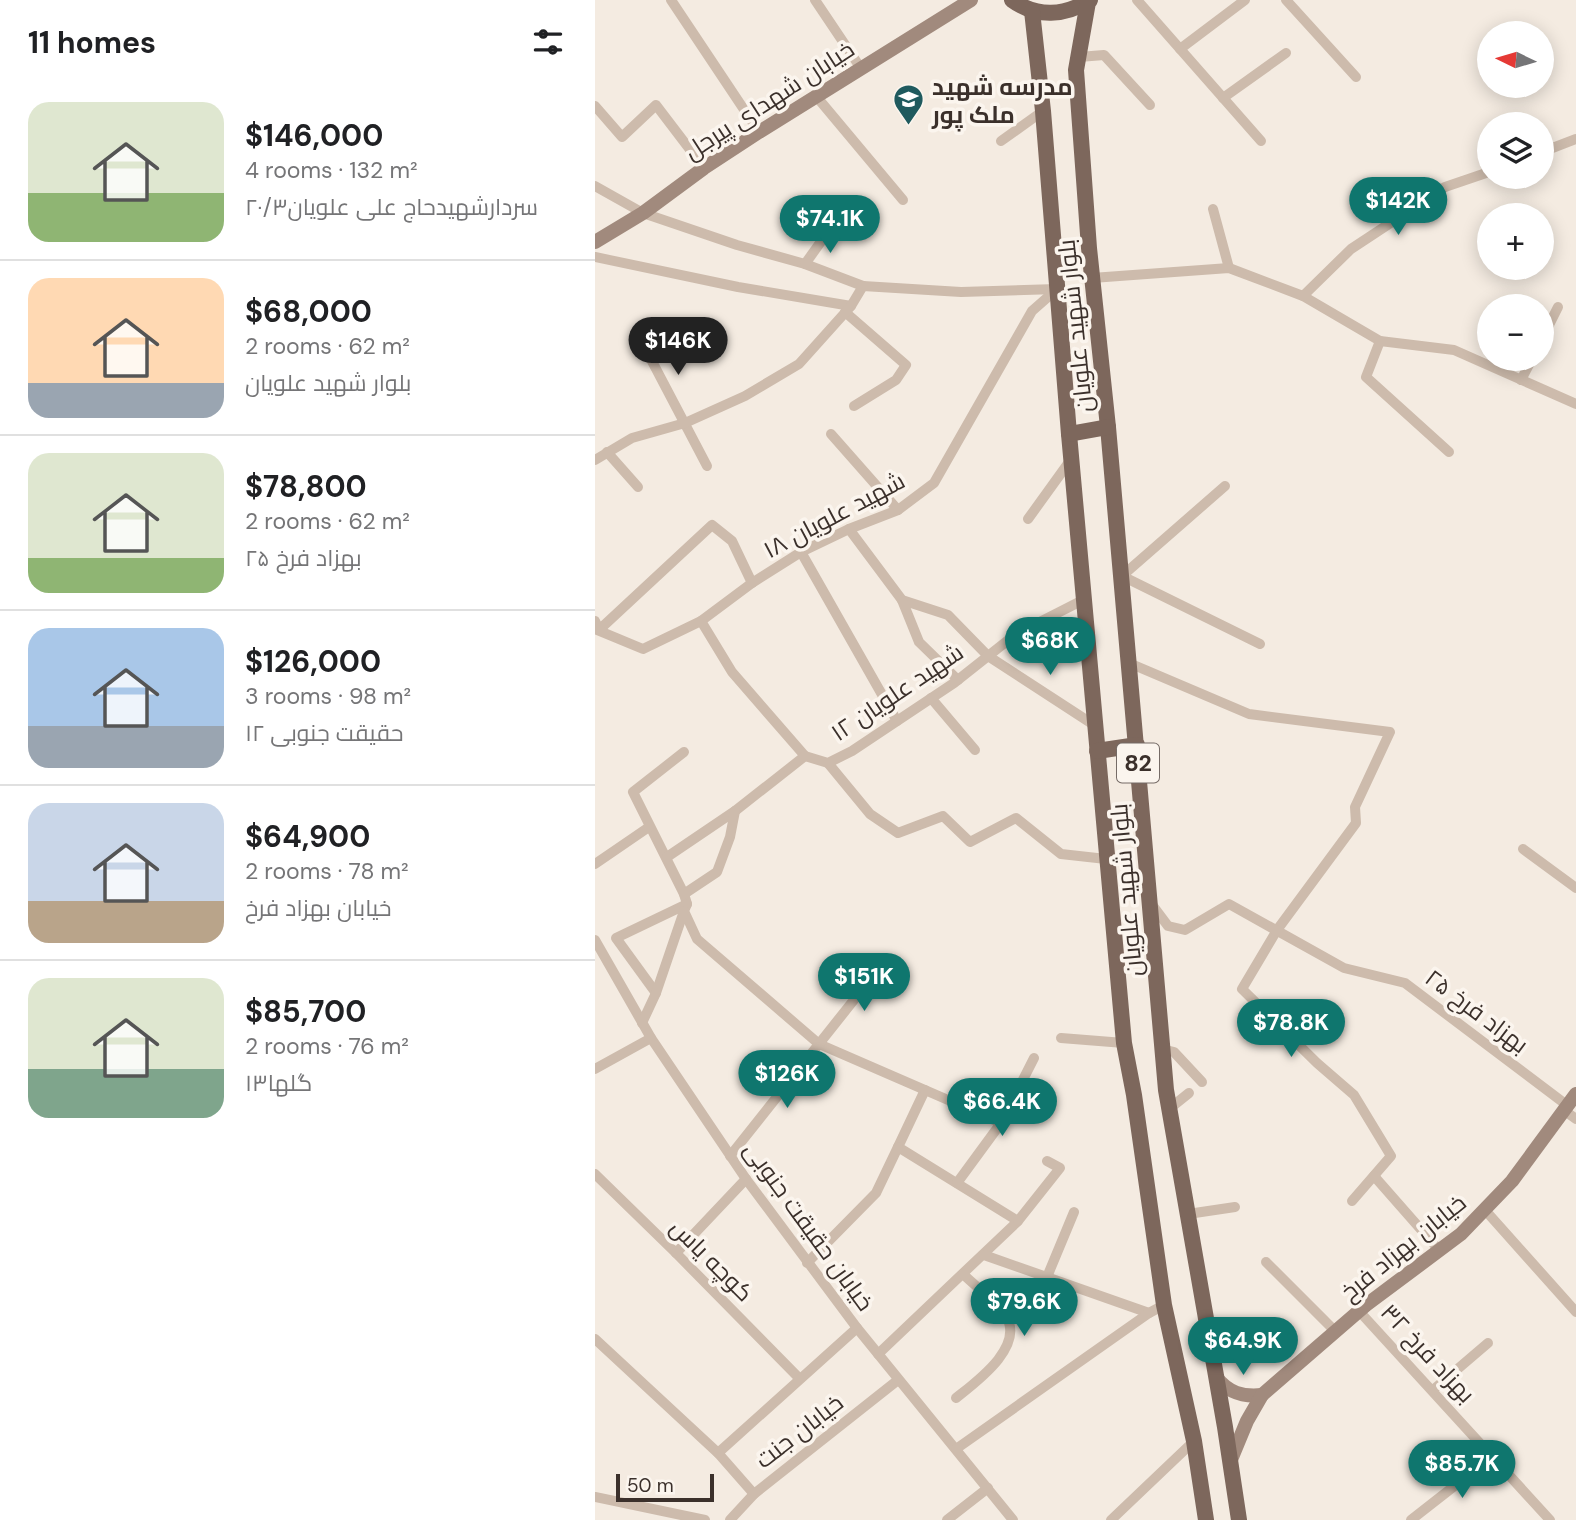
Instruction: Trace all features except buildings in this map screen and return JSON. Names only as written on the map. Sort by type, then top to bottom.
[{"type":"main road","name":"82","points":[[1012,0],[1032,11],[1052,14],[1071,11],[1089,1]]},
{"type":"main road","name":"بلوار شهید علویان","points":[[1089,1],[1076,70],[1092,278],[1122,576],[1162,1049],[1169,1109],[1239,1520]]},
{"type":"main road","name":"بلوار شهید علویان","points":[[1032,11],[1124,1043],[1164,1305],[1194,1441],[1206,1520]]},
{"type":"main road","points":[[1069,434],[1108,428]]},
{"type":"main road","points":[[1097,751],[1137,746]]},
{"type":"street","points":[[671,0],[759,132]]},
{"type":"street","points":[[815,0],[860,67]]},
{"type":"street","points":[[1137,0],[1261,141]]},
{"type":"street","points":[[1179,49],[1245,0]]},
{"type":"street","points":[[1286,0],[1356,77]]},
{"type":"street","name":"خیابان شهدای پیرجل","points":[[595,242],[643,213],[703,168],[967,1]]},
{"type":"street","points":[[1223,98],[1286,53]]},
{"type":"street","points":[[1079,57],[1104,55],[1150,105]]},
{"type":"street","points":[[816,96],[903,200]]},
{"type":"street","points":[[595,106],[622,136],[656,105],[703,168]]},
{"type":"street","points":[[1001,141],[1043,111]]},
{"type":"street","points":[[1554,147],[1576,139]]},
{"type":"street","points":[[1303,296],[1351,249],[1445,187],[1477,176]]},
{"type":"street","points":[[595,186],[643,213],[737,245],[805,264],[863,286],[961,292],[1057,289]]},
{"type":"street","points":[[1213,209],[1229,268]]},
{"type":"street","points":[[805,264],[830,229]]},
{"type":"street","points":[[595,257],[848,309],[906,365],[896,380],[854,406]]},
{"type":"street","points":[[1092,278],[1229,268],[1303,296],[1380,341],[1454,350],[1576,404]]},
{"type":"street","points":[[595,460],[632,438],[685,423],[745,396],[799,364],[848,309],[863,286]]},
{"type":"street","name":"شهید علویان ۱۸","points":[[596,627],[643,649],[701,621],[801,552],[898,510],[934,483],[1032,311],[1057,289]]},
{"type":"street","points":[[1554,315],[1558,307]]},
{"type":"street","points":[[1380,341],[1366,377],[1449,452]]},
{"type":"street","points":[[644,346],[707,466]]},
{"type":"street","points":[[1521,380],[1526,371]]},
{"type":"street","points":[[831,434],[898,510]]},
{"type":"street","points":[[607,452],[638,486]]},
{"type":"street","points":[[1028,519],[1072,458]]},
{"type":"street","points":[[1225,486],[1122,576],[1260,644]]},
{"type":"street","points":[[596,627],[712,525],[732,541],[753,583]]},
{"type":"street","points":[[849,529],[902,600],[919,642],[958,680]]},
{"type":"street","points":[[801,552],[897,721]]},
{"type":"street","name":"شهید علویان ۱۲","points":[[667,857],[735,811],[805,756],[828,763],[852,751],[958,680],[1016,634],[1085,599]]},
{"type":"street","points":[[902,600],[948,615],[988,656],[1094,725]]},
{"type":"street","points":[[701,621],[732,672],[805,756]]},
{"type":"street","points":[[1129,663],[1249,714],[1390,732],[1355,807],[1356,823],[1277,930],[1242,989],[1317,1063],[1354,1095],[1391,1156],[1352,1201]]},
{"type":"street","points":[[931,698],[975,750]]},
{"type":"street","points":[[684,752],[633,792],[667,857],[697,939],[820,1044],[1001,1123]]},
{"type":"street","points":[[828,763],[870,814],[898,833],[943,817],[970,842],[1016,818],[1061,854],[1106,859]]},
{"type":"street","points":[[656,993],[616,938],[685,903],[716,872],[730,836],[735,811]]},
{"type":"street","points":[[595,864],[649,827]]},
{"type":"street","points":[[1523,849],[1576,888]]},
{"type":"street","name":"بهزاد فرخ ۲۵","points":[[1150,902],[1168,926],[1185,930],[1229,904],[1344,968],[1405,984],[1571,1108]]},
{"type":"street","points":[[642,1023],[656,993],[685,903]]},
{"type":"street","name":"خیابان حقیقت جنوبی","points":[[595,940],[651,1038],[746,1179],[857,1328],[1013,1520]]},
{"type":"street","points":[[730,1156],[861,991],[879,961]]},
{"type":"street","points":[[595,1069],[651,1038]]},
{"type":"street","points":[[1061,1038],[1124,1043]]},
{"type":"street","points":[[1162,1049],[1174,1052],[1202,1082]]},
{"type":"street","points":[[957,1183],[1001,1123],[1034,1058]]},
{"type":"street","points":[[807,1263],[876,1193],[925,1090]]},
{"type":"street","points":[[1169,1109],[1189,1093]]},
{"type":"street","name":"خیابان بهزاد فرخ","points":[[1230,1462],[1247,1421],[1262,1395],[1359,1311],[1461,1234],[1512,1181],[1571,1108]]},
{"type":"street","points":[[898,1147],[1018,1221]]},
{"type":"street","points":[[878,1354],[1018,1221],[1060,1168],[1047,1161]]},
{"type":"street","name":"کوچه یاس","points":[[595,1174],[676,1252],[799,1378]]},
{"type":"street","points":[[1374,1176],[1439,1250]]},
{"type":"street","points":[[676,1252],[746,1179]]},
{"type":"street","points":[[1188,1214],[1235,1207]]},
{"type":"street","points":[[1485,1210],[1576,1312]]},
{"type":"street","points":[[1047,1277],[1074,1212]]},
{"type":"street","points":[[984,1255],[1149,1313]]},
{"type":"street","points":[[1266,1262],[1335,1331]]},
{"type":"street","points":[[956,1398],[986,1375],[1005,1350],[1010,1330],[1006,1317],[963,1274]]},
{"type":"street","points":[[956,1449],[1164,1305]]},
{"type":"street","name":"بهزاد فرخ ۳۲","points":[[1359,1311],[1494,1455],[1550,1520]]},
{"type":"street","points":[[718,1453],[857,1328]]},
{"type":"street","points":[[595,1339],[718,1453],[754,1494]]},
{"type":"street","points":[[1433,1390],[1488,1343]]},
{"type":"street","points":[[1216,1377],[1228,1390],[1241,1395],[1262,1395]]},
{"type":"street","name":"خیابان جنت","points":[[730,1520],[754,1494],[898,1380]]},
{"type":"street","points":[[1111,1520],[1194,1441]]},
{"type":"street","points":[[1411,1520],[1494,1455]]},
{"type":"street","points":[[947,1520],[988,1488]]},
{"type":"street","points":[[595,1497],[705,1520]]},
{"type":"place","name":"مدرسه شهید ملک پور","points":[[909,127]]}]
